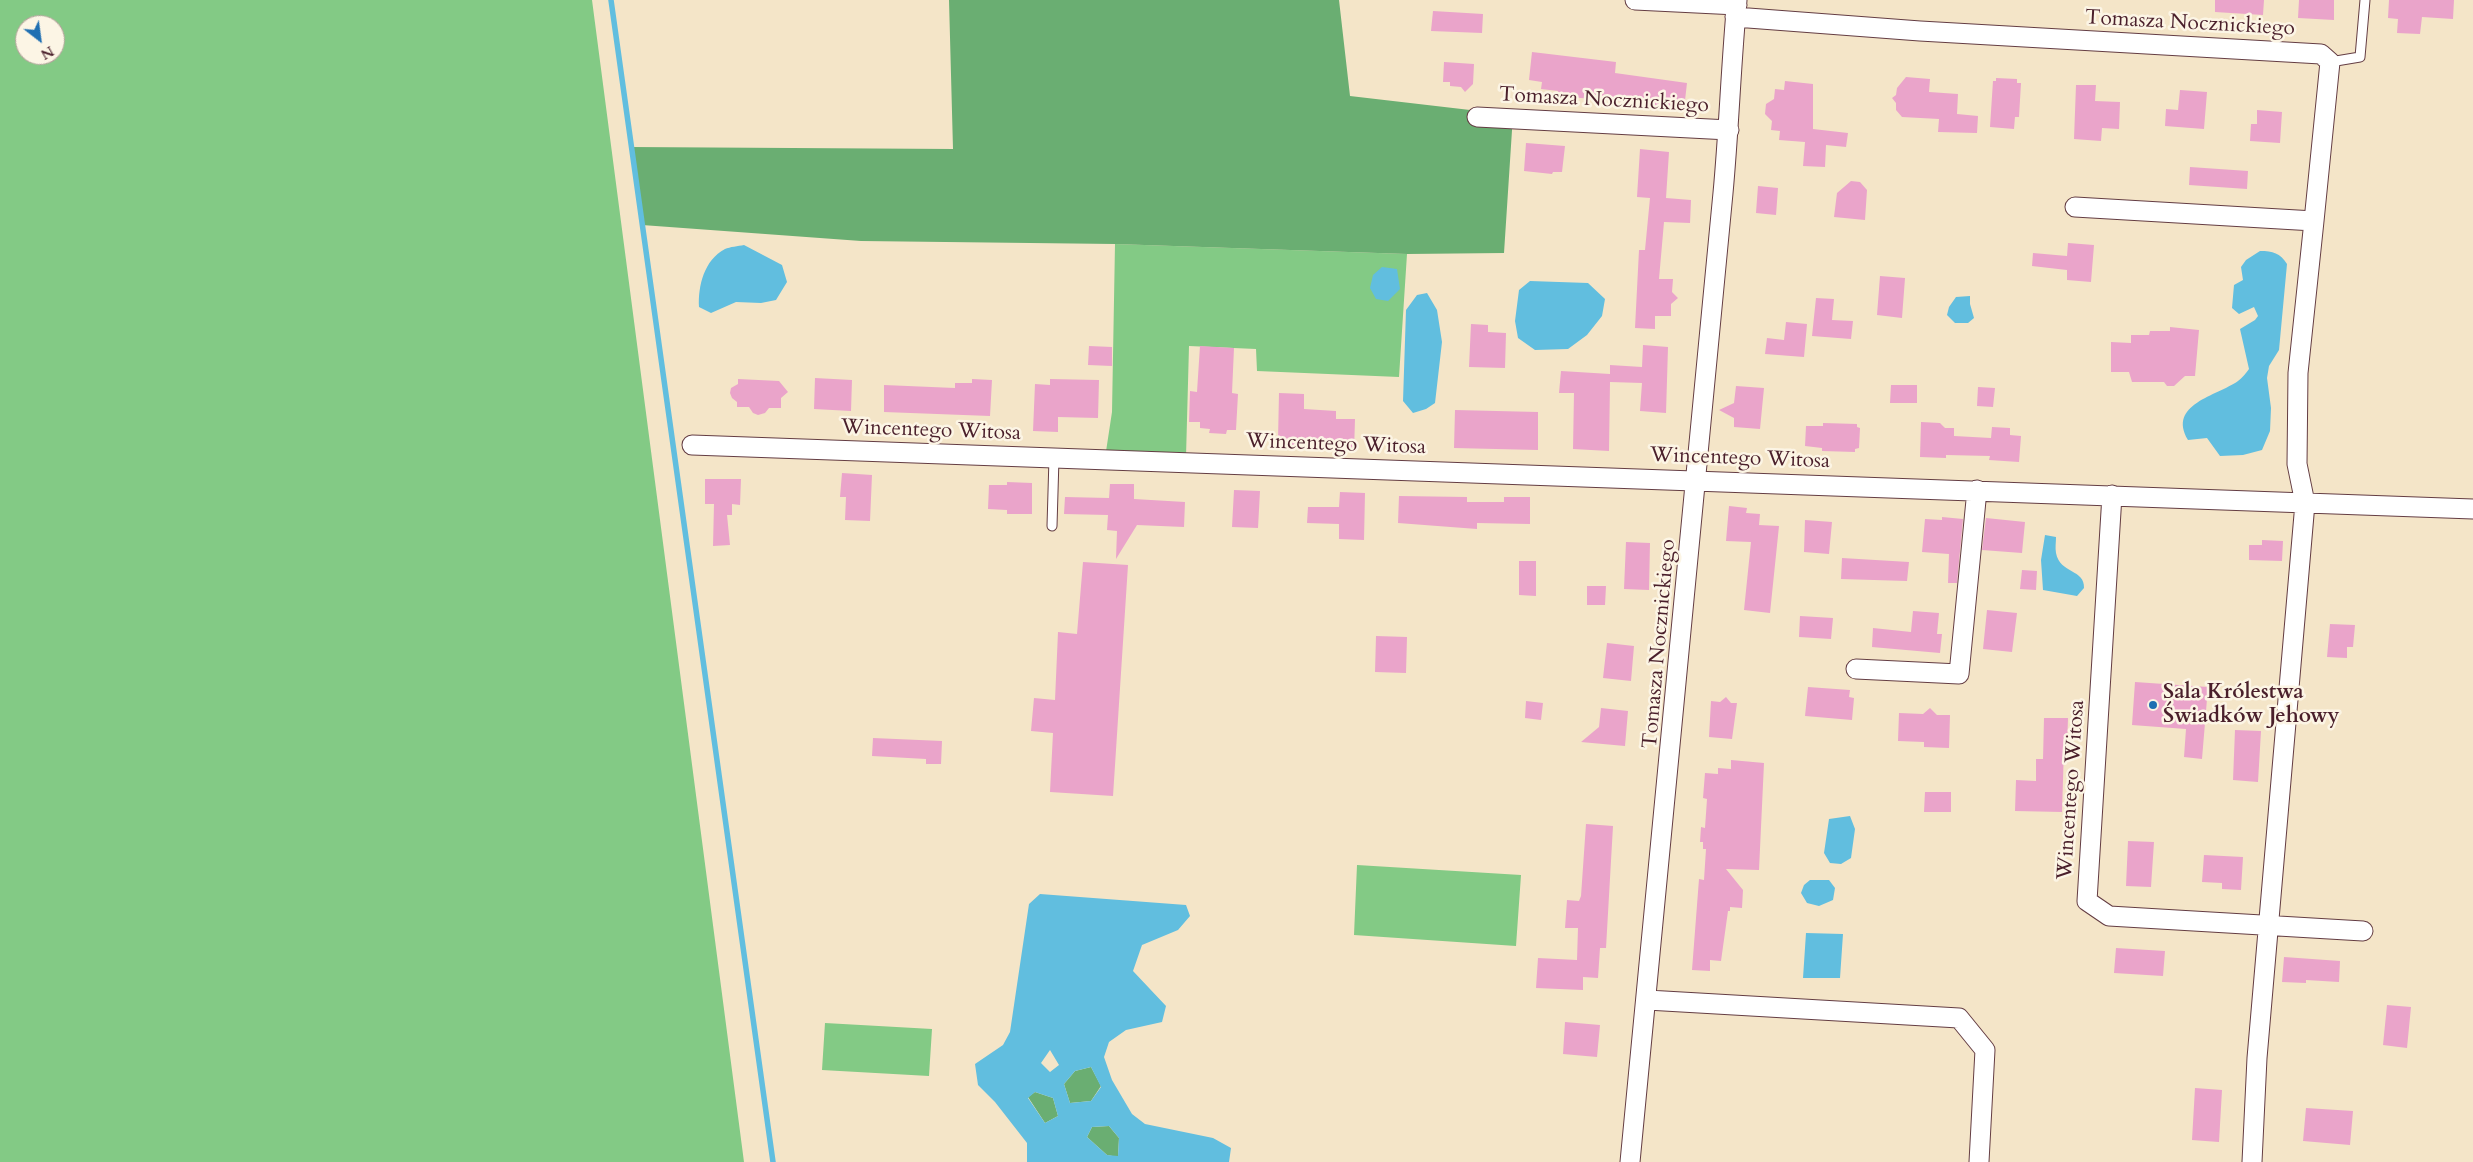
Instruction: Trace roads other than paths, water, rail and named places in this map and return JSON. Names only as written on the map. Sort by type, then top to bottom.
[{"type":"street","name":"Tomasza Nocznickiego","points":[[1635,0],[1736,7],[1920,31],[2322,54],[2330,62]]},
{"type":"street","name":"Tomasza Nocznickiego","points":[[1630,1162],[1698,480],[1729,130],[1736,7]]},
{"type":"street","points":[[2252,1162],[2257,1058],[2305,503],[2297,464],[2298,373],[2330,62]]},
{"type":"street","name":"Tomasza Nocznickiego","points":[[1477,117],[1729,130]]},
{"type":"street","points":[[2075,207],[2314,222]]},
{"type":"street","name":"Wincentego Witosa","points":[[692,445],[2473,509]]},
{"type":"street","points":[[1856,669],[1959,674],[1977,490]]},
{"type":"street","name":"Wincentego Witosa","points":[[2112,495],[2087,901],[2109,916],[2363,931]]},
{"type":"street","points":[[1647,1000],[1959,1018],[1985,1050],[1979,1162]]},
{"type":"lane","points":[[2330,62],[2360,57],[2365,0]]},
{"type":"lane","points":[[1052,526],[1054,458]]},
{"type":"water","points":[[744,245],[782,265],[787,282],[776,300],[761,303],[736,302],[711,313],[699,307],[701,282],[712,260],[725,249]]},
{"type":"water","points":[[2260,251],[2276,253],[2287,264],[2279,350],[2269,366],[2267,378],[2271,408],[2270,431],[2262,450],[2243,455],[2220,456],[2207,438],[2188,440],[2183,428],[2184,418],[2189,409],[2238,381],[2249,369],[2240,329],[2258,316],[2254,307],[2239,314],[2232,308],[2234,285],[2243,280],[2241,267],[2246,260]]},
{"type":"water","points":[[1382,267],[1397,269],[1400,289],[1388,301],[1376,299],[1370,288],[1373,275]]},
{"type":"water","points":[[1530,281],[1588,283],[1605,299],[1602,316],[1587,335],[1568,349],[1535,350],[1518,338],[1515,321],[1519,290]]},
{"type":"water","points":[[1427,293],[1437,310],[1442,342],[1435,403],[1426,409],[1413,413],[1403,401],[1406,310],[1417,295]]},
{"type":"water","points":[[1970,296],[1974,318],[1968,323],[1955,323],[1947,315],[1949,307],[1956,297]]},
{"type":"water","points":[[2045,535],[2056,537],[2058,560],[2062,565],[2081,577],[2084,588],[2077,596],[2043,590],[2041,560]]},
{"type":"water","points":[[1850,816],[1855,829],[1851,858],[1841,864],[1830,863],[1824,853],[1829,819]]},
{"type":"water","points":[[1810,880],[1829,880],[1835,888],[1833,900],[1819,906],[1807,903],[1801,893],[1804,885]]},
{"type":"water","points":[[1040,894],[1186,905],[1190,916],[1178,930],[1142,945],[1133,971],[1166,1006],[1162,1022],[1126,1030],[1109,1042],[1104,1057],[1112,1080],[1132,1114],[1145,1124],[1213,1138],[1231,1148],[1229,1162],[1027,1162],[1027,1143],[995,1102],[978,1085],[975,1064],[1003,1045],[1010,1032],[1029,904]],"holes":[[[1050,1050],[1059,1065],[1050,1072],[1041,1063]],[[1091,1067],[1101,1087],[1091,1101],[1070,1103],[1064,1084],[1075,1071]],[[1035,1092],[1053,1098],[1058,1116],[1045,1123],[1028,1098]],[[1109,1126],[1119,1138],[1118,1156],[1107,1155],[1087,1137],[1092,1127]]]},
{"type":"water","points":[[1806,933],[1843,934],[1840,978],[1803,978]]},
{"type":"waterway","points":[[611,0],[773,1162]]},
{"type":"place","name":"Sala Królestwa Świadków Jehowy","points":[[2153,705]]}]
